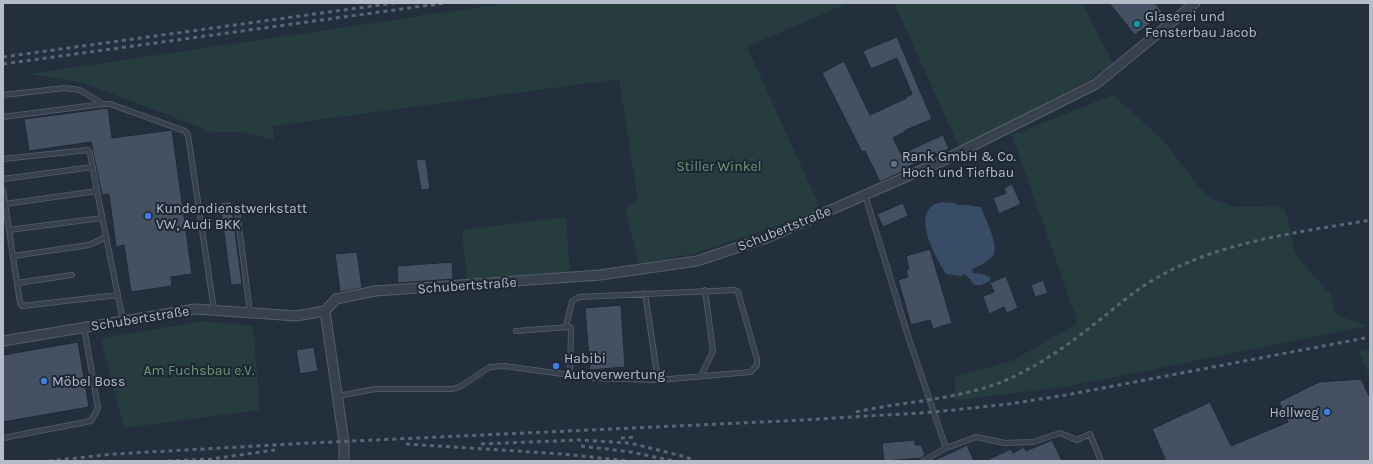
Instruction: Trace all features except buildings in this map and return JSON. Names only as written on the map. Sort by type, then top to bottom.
[{"type":"street","name":"Schubertstraße","points":[[3,341],[195,309],[296,316],[325,311],[336,299],[375,291],[600,275],[697,261],[769,237],[866,195],[940,162],[1096,84],[1195,3]]},
{"type":"street","points":[[325,311],[344,442],[344,461]]},
{"type":"lane","points":[[3,95],[65,88],[80,90],[103,104]]},
{"type":"lane","points":[[3,117],[110,104],[180,129],[188,135],[214,310]]},
{"type":"lane","points":[[3,159],[85,149],[88,150],[90,153],[123,321]]},
{"type":"lane","points":[[3,179],[92,167]]},
{"type":"lane","points":[[3,190],[20,303],[22,306],[118,295]]},
{"type":"lane","points":[[5,204],[97,191]]},
{"type":"lane","points":[[866,195],[908,336],[946,448]]},
{"type":"lane","points":[[237,210],[250,313]]},
{"type":"lane","points":[[9,230],[102,218]]},
{"type":"lane","points":[[13,256],[89,245],[106,237]]},
{"type":"lane","points":[[17,283],[72,275]]},
{"type":"lane","points":[[338,396],[375,389],[452,390],[461,386],[490,367],[505,366],[592,378],[658,380],[751,372],[757,364],[757,359],[738,292],[731,289],[576,298],[572,301],[566,326]]},
{"type":"lane","points":[[701,376],[713,351],[705,290]]},
{"type":"lane","points":[[645,293],[658,380]]},
{"type":"lane","points":[[516,331],[566,326],[571,328],[570,376]]},
{"type":"lane","points":[[3,438],[91,422],[98,408],[84,327]]},
{"type":"lane","points":[[923,461],[946,448],[976,437],[1005,443],[1033,442],[1060,433],[1077,440],[1090,434],[1101,461]]},
{"type":"green space","name":"Stiller Winkel","points":[[509,3],[848,3],[747,47],[818,203],[815,213],[696,253],[639,265],[625,209],[638,200],[619,79],[273,126],[274,140],[243,132],[212,132],[84,83],[29,74]]},
{"type":"green space","points":[[894,3],[1082,3],[1113,63],[1091,79],[959,147]]},
{"type":"green space","points":[[1113,95],[1163,140],[1204,193],[1214,200],[1236,207],[1272,206],[1284,209],[1287,214],[1295,252],[1331,295],[1336,315],[1367,326],[1064,387],[955,400],[955,377],[1014,360],[1078,323],[1012,135]]},
{"type":"green space","points":[[566,217],[570,274],[467,282],[462,230]]},
{"type":"green space","name":"Am Fuchsbau e.V.","points":[[202,321],[253,326],[260,410],[124,428],[101,339]]},
{"type":"green space","points":[[1370,350],[1370,377],[1359,352]]},
{"type":"water","points":[[943,202],[981,207],[992,234],[995,248],[994,254],[989,260],[972,270],[973,273],[990,277],[990,281],[981,285],[974,285],[965,274],[960,276],[946,274],[942,268],[929,240],[925,221],[927,212],[932,206]]},
{"type":"railway","points":[[3,57],[394,3]]},
{"type":"railway","points":[[3,64],[445,3]]},
{"type":"railway","points":[[856,412],[949,396],[1004,381],[1039,363],[1061,349],[1145,285],[1178,267],[1204,256],[1258,240],[1370,220]]},
{"type":"railway","points":[[49,461],[114,454],[310,443],[805,420],[934,412],[1009,404],[1072,394],[1370,337]]},
{"type":"railway","points":[[621,438],[636,437]]},
{"type":"railway","points":[[481,444],[579,440],[630,443],[686,457],[695,461]]},
{"type":"railway","points":[[406,444],[563,454],[628,461]]},
{"type":"railway","points":[[581,446],[631,452],[674,461]]},
{"type":"railway","points":[[168,461],[211,459],[275,450]]},
{"type":"place","name":"Glaserei und Fensterbau Jacob","points":[[1137,24]]},
{"type":"place","name":"Rank GmbH & Co. Hoch und Tiefbau","points":[[894,164]]},
{"type":"place","name":"Kundendienstwerkstatt VW, Audi BKK","points":[[148,216]]},
{"type":"place","name":"Habibi Autoverwertung","points":[[556,366]]},
{"type":"place","name":"Möbel Boss","points":[[44,381]]},
{"type":"place","name":"Hellweg","points":[[1327,412]]}]
